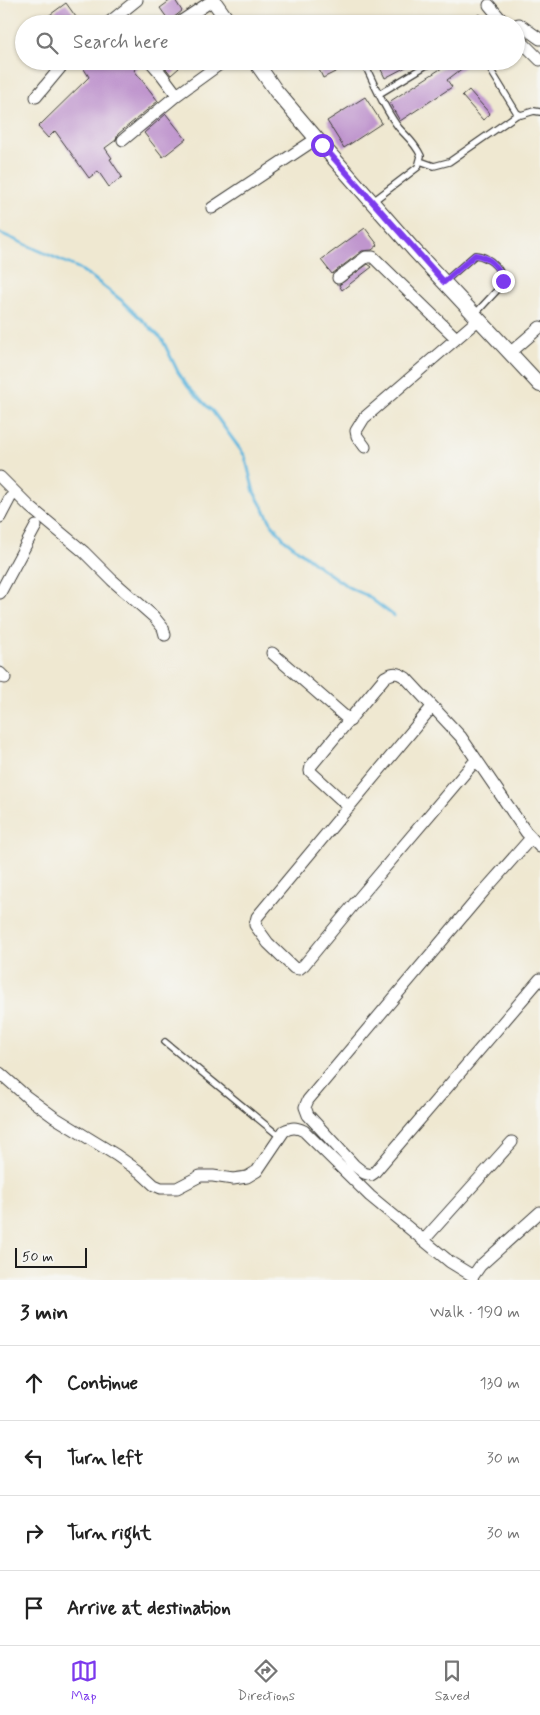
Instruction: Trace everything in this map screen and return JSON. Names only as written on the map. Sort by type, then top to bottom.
[{"type":"street","points":[[190,15],[213,0],[224,15]]},
{"type":"street","points":[[116,15],[129,2]]},
{"type":"street","points":[[489,5],[497,15]]},
{"type":"street","points":[[525,28],[540,39]]},
{"type":"street","points":[[525,45],[540,60]]},
{"type":"street","points":[[36,97],[58,70]]},
{"type":"street","points":[[158,70],[176,96]]},
{"type":"street","points":[[123,140],[176,96],[212,70]]},
{"type":"street","points":[[262,70],[316,139],[444,282],[540,385]]},
{"type":"street","points":[[212,208],[316,139]]},
{"type":"street","points":[[338,278],[366,257],[373,257],[456,338]]},
{"type":"street","points":[[365,447],[357,436],[356,431],[364,418],[456,338],[477,316]]},
{"type":"street","points":[[510,353],[540,327]]},
{"type":"street","points":[[0,477],[30,507],[84,552],[154,617],[166,635]]},
{"type":"street","points":[[0,517],[10,498]]},
{"type":"street","points":[[0,593],[36,526]]},
{"type":"street","points":[[272,653],[350,721]]},
{"type":"street","points":[[349,807],[310,771],[311,766],[385,677],[391,673],[398,673],[406,678],[461,737],[531,838],[540,847]]},
{"type":"street","points":[[432,707],[260,914],[255,924],[268,944],[294,968],[299,969],[304,965],[476,760]]},
{"type":"street","points":[[531,838],[465,913],[308,1100],[305,1107],[308,1116],[354,1165],[364,1173],[371,1175],[540,979]]},
{"type":"street","points":[[0,1073],[27,1097],[54,1117],[116,1155],[140,1172],[154,1185],[161,1188],[177,1188],[200,1176],[232,1179],[248,1177],[257,1171],[279,1136],[290,1128],[304,1131],[370,1196],[423,1241],[472,1278],[480,1266],[540,1212]]},
{"type":"street","points":[[423,1241],[512,1142]]},
{"type":"lane","points":[[367,70],[399,127],[415,143],[421,156],[418,167],[372,202]]},
{"type":"lane","points":[[379,94],[418,70]]},
{"type":"lane","points":[[491,70],[518,114]]},
{"type":"lane","points":[[420,161],[434,166],[449,162],[518,114],[523,115],[534,111],[540,112]]},
{"type":"lane","points":[[444,282],[475,255],[488,258],[502,274],[503,281],[477,316]]},
{"type":"lane","points":[[165,1042],[279,1136]]},
{"type":"building","points":[[171,0],[175,0],[182,11],[177,15],[165,15],[160,8]]},
{"type":"building","points":[[66,3],[75,15],[50,15]]},
{"type":"building","points":[[85,70],[134,70],[158,101],[118,134],[116,140],[105,148],[122,177],[109,187],[98,171],[89,178],[55,131],[48,138],[38,127],[89,77]]},
{"type":"building","points":[[167,70],[177,70],[171,75]]},
{"type":"building","points":[[319,70],[336,70],[337,71],[323,78]]},
{"type":"building","points":[[381,70],[400,70],[385,78]]},
{"type":"building","points":[[439,70],[460,70],[447,80],[452,87],[400,121],[389,102]]},
{"type":"building","points":[[469,90],[490,114],[483,120],[462,96]]},
{"type":"building","points":[[365,97],[382,123],[344,148],[327,121]]},
{"type":"building","points":[[166,114],[186,139],[163,157],[144,133]]},
{"type":"building","points":[[365,228],[378,245],[372,250],[362,251],[332,274],[321,260]]},
{"type":"building","points":[[368,264],[372,267],[342,290],[339,285]]},
{"type":"waterway","points":[[0,233],[78,268],[121,300],[162,339],[178,372],[188,387],[213,412],[245,456],[254,492],[272,524],[284,539],[321,568],[350,588],[366,595],[394,616]]},
{"type":"route","points":[[322,145],[444,282],[475,255],[488,258],[502,274],[503,281]]}]
